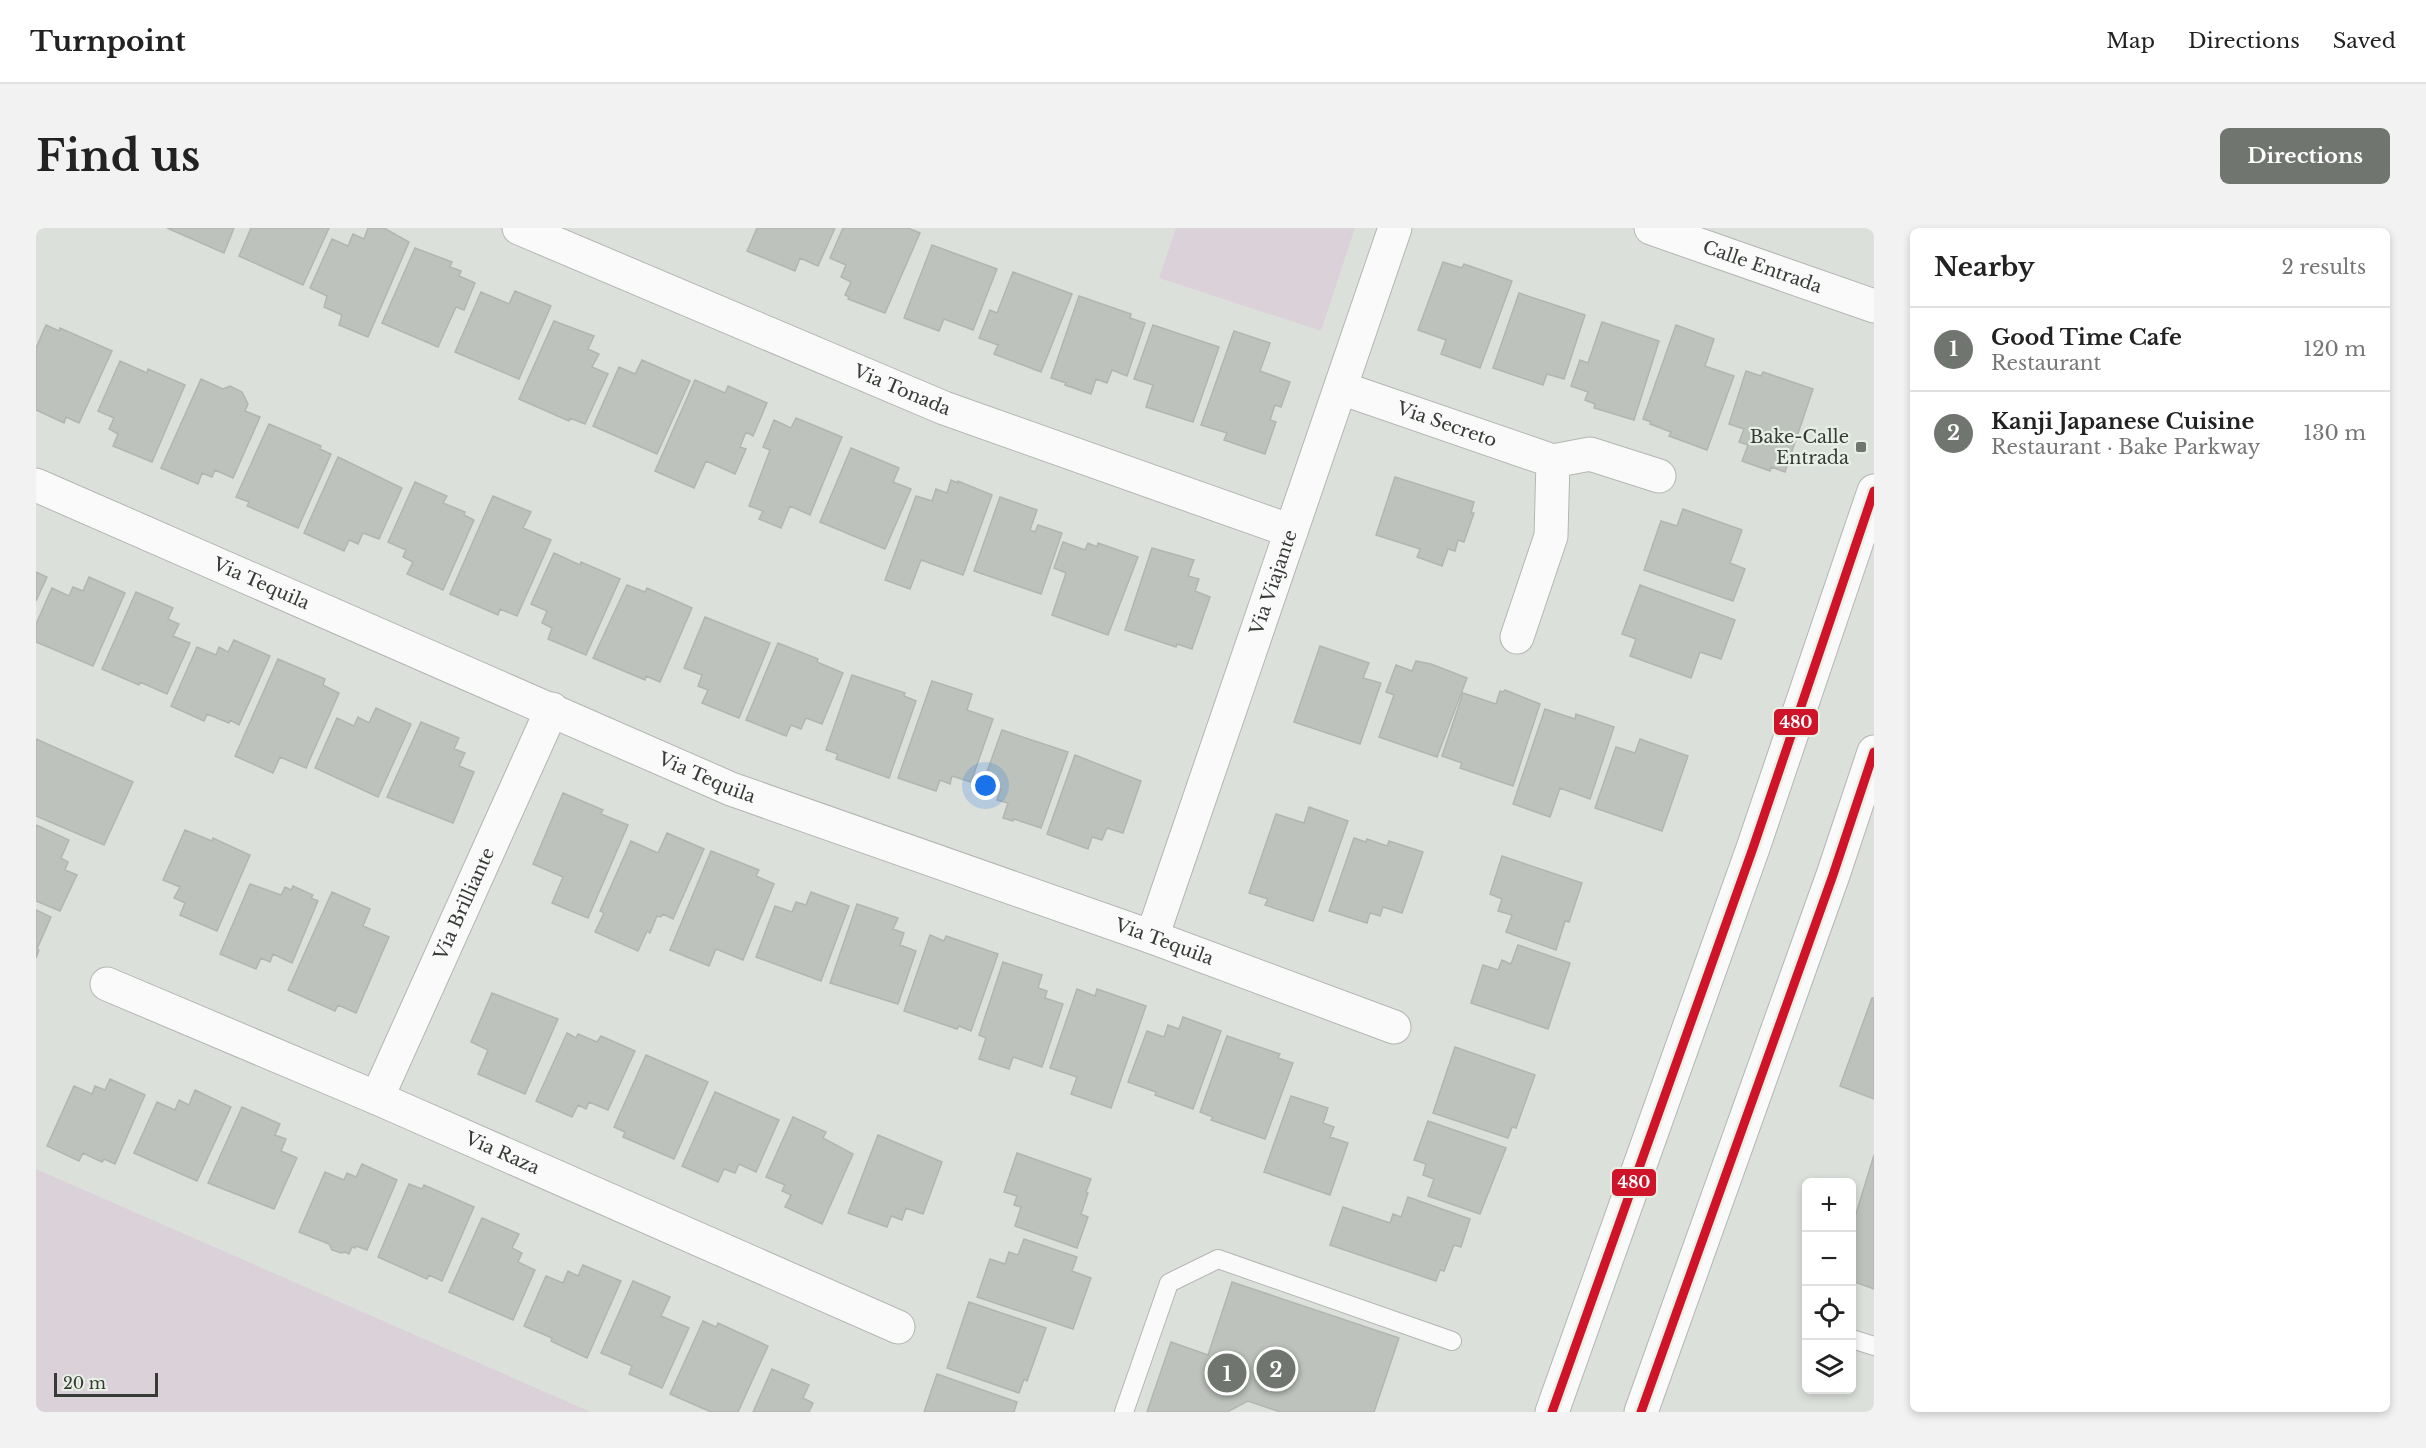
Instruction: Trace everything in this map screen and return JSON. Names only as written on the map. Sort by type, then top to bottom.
[{"type":"street","name":"Via Tonada","points":[[519,228],[944,408],[1291,531]]},
{"type":"street","name":"Via Viajante","points":[[1152,937],[1395,228]]},
{"type":"street","name":"Calle Entrada","points":[[1651,228],[1874,306]]},
{"type":"street","name":"Via Secreto","points":[[1341,388],[1553,461],[1590,454],[1659,476]]},
{"type":"street","points":[[1517,637],[1551,536],[1553,461]]},
{"type":"street","name":"Via Tequila","points":[[36,485],[731,789],[1152,937],[1394,1027]]},
{"type":"street","points":[[1552,1412],[1753,848],[1874,491]]},
{"type":"street","name":"Via Brilliante","points":[[377,1098],[552,709]]},
{"type":"street","points":[[1641,1412],[1829,887],[1874,752]]},
{"type":"street","name":"Via Raza","points":[[107,984],[377,1098],[898,1327]]},
{"type":"lane","points":[[1124,1412],[1169,1283],[1218,1259],[1452,1341]]},
{"type":"lane","points":[[1856,1340],[1874,1346]]},
{"type":"shaded area","points":[[1176,228],[1355,228],[1321,331],[1159,278]]},
{"type":"shaded area","points":[[36,1169],[591,1412],[36,1412]]},
{"type":"building","points":[[167,228],[234,228],[224,253]]},
{"type":"building","points":[[251,228],[329,228],[303,285],[239,256]]},
{"type":"building","points":[[368,228],[384,228],[409,242],[368,337],[339,325],[342,315],[324,307],[327,296],[310,288],[332,239],[348,246],[353,234],[364,239]]},
{"type":"building","points":[[757,228],[835,228],[818,266],[800,258],[795,271],[747,251]]},
{"type":"building","points":[[843,228],[908,228],[920,233],[885,313],[848,299],[849,297],[845,295],[851,282],[841,277],[846,265],[830,258]]},
{"type":"building","points":[[932,245],[997,269],[973,330],[944,319],[939,331],[904,318]]},
{"type":"building","points":[[415,248],[452,262],[450,267],[461,271],[459,276],[475,283],[464,310],[456,307],[438,347],[382,323]]},
{"type":"building","points":[[1443,262],[1462,268],[1464,264],[1512,281],[1480,368],[1441,354],[1446,340],[1418,330]]},
{"type":"building","points":[[1013,272],[1072,294],[1041,372],[994,354],[998,345],[979,338],[990,310],[997,313]]},
{"type":"building","points":[[515,291],[551,306],[519,379],[455,352],[481,292],[509,304]]},
{"type":"building","points":[[1519,293],[1585,315],[1564,379],[1547,374],[1543,385],[1493,368]]},
{"type":"building","points":[[1079,296],[1131,314],[1130,318],[1145,323],[1127,376],[1112,370],[1107,383],[1096,379],[1091,394],[1051,378]]},
{"type":"building","points":[[554,321],[594,336],[588,349],[599,354],[592,367],[608,374],[585,424],[570,418],[569,421],[519,399]]},
{"type":"building","points":[[1602,322],[1659,341],[1634,420],[1594,408],[1595,404],[1585,400],[1588,392],[1571,386],[1580,360],[1588,363]]},
{"type":"building","points":[[46,325],[59,331],[60,328],[112,351],[79,423],[66,417],[64,423],[36,410],[36,348]]},
{"type":"building","points":[[1153,325],[1219,347],[1193,422],[1146,407],[1153,385],[1134,379]]},
{"type":"building","points":[[1676,325],[1714,339],[1705,366],[1734,376],[1707,450],[1669,436],[1671,432],[1643,419]]},
{"type":"building","points":[[1234,331],[1270,343],[1260,371],[1290,382],[1281,407],[1275,405],[1270,420],[1276,422],[1265,454],[1224,440],[1227,433],[1201,425]]},
{"type":"building","points":[[642,360],[690,381],[657,454],[593,426],[619,367],[635,374]]},
{"type":"building","points":[[120,361],[147,373],[148,369],[185,385],[152,462],[113,446],[118,434],[109,429],[114,418],[98,411]]},
{"type":"building","points":[[1746,371],[1761,376],[1763,372],[1813,389],[1785,472],[1771,467],[1770,471],[1742,461],[1748,445],[1739,442],[1744,429],[1729,424]]},
{"type":"building","points":[[201,379],[223,389],[230,386],[242,392],[248,404],[245,411],[260,417],[233,478],[215,470],[212,477],[202,473],[198,484],[161,468]]},
{"type":"building","points":[[695,380],[725,393],[728,386],[767,403],[753,436],[746,432],[740,447],[746,449],[735,474],[706,461],[694,488],[655,471]]},
{"type":"building","points":[[796,418],[842,437],[810,515],[790,506],[781,528],[759,519],[763,511],[749,506],[770,450],[763,447],[774,420],[791,428]]},
{"type":"building","points":[[269,424],[321,446],[320,449],[331,454],[298,528],[247,506],[249,502],[236,497]]},
{"type":"building","points":[[851,448],[899,468],[893,482],[911,489],[885,549],[820,522]]},
{"type":"building","points":[[338,457],[402,488],[379,539],[363,533],[358,544],[349,540],[344,551],[304,533]]},
{"type":"building","points":[[1395,477],[1474,502],[1471,513],[1474,513],[1464,542],[1458,540],[1455,551],[1448,549],[1442,566],[1417,557],[1420,549],[1376,535]]},
{"type":"building","points":[[951,480],[992,495],[963,575],[921,560],[910,589],[885,580],[916,496],[932,501],[936,489],[947,493]]},
{"type":"building","points":[[415,482],[447,496],[443,503],[465,512],[464,515],[474,520],[443,590],[407,574],[413,562],[403,557],[406,550],[388,542]]},
{"type":"building","points":[[493,496],[531,512],[523,528],[551,540],[517,616],[500,609],[498,615],[450,594]]},
{"type":"building","points":[[1000,497],[1037,510],[1030,530],[1035,532],[1038,525],[1062,533],[1041,594],[974,571]]},
{"type":"building","points":[[1683,509],[1742,530],[1730,563],[1745,569],[1733,601],[1644,570],[1661,521],[1677,526]]},
{"type":"building","points":[[1063,542],[1085,550],[1088,543],[1097,547],[1098,543],[1138,557],[1108,635],[1052,615],[1066,573],[1054,568]]},
{"type":"building","points":[[1152,548],[1194,560],[1188,576],[1199,579],[1195,591],[1210,597],[1192,649],[1177,644],[1176,647],[1125,630]]},
{"type":"building","points":[[554,553],[620,579],[586,655],[548,639],[552,628],[542,623],[547,611],[531,604]]},
{"type":"building","points":[[36,572],[47,577],[36,601]]},
{"type":"building","points":[[89,577],[125,593],[93,666],[36,642],[36,624],[52,588],[69,596],[73,587],[83,591]]},
{"type":"building","points":[[627,585],[645,592],[647,588],[692,608],[660,682],[646,676],[645,680],[593,658]]},
{"type":"building","points":[[1640,585],[1735,620],[1721,659],[1700,652],[1691,678],[1630,656],[1636,639],[1622,634]]},
{"type":"building","points":[[136,592],[173,608],[168,619],[179,624],[173,636],[190,643],[167,694],[102,669]]},
{"type":"building","points":[[705,617],[770,643],[739,718],[702,703],[708,690],[698,686],[702,675],[684,668]]},
{"type":"building","points":[[234,640],[270,656],[239,725],[230,720],[229,723],[207,714],[204,721],[171,706],[197,647],[216,655],[219,647],[228,652]]},
{"type":"building","points":[[778,643],[818,659],[817,662],[843,673],[822,724],[806,718],[801,729],[791,725],[786,736],[746,720]]},
{"type":"building","points":[[1320,646],[1369,663],[1363,678],[1381,683],[1360,744],[1294,722]]},
{"type":"building","points":[[278,659],[325,679],[323,685],[339,693],[306,768],[280,757],[273,773],[235,756]]},
{"type":"building","points":[[1416,661],[1431,664],[1467,678],[1437,757],[1379,737],[1394,695],[1386,692],[1396,665],[1412,671]]},
{"type":"building","points":[[852,675],[905,693],[904,696],[916,701],[889,778],[836,759],[838,754],[826,750]]},
{"type":"building","points":[[932,681],[972,694],[967,710],[993,719],[971,782],[952,776],[950,784],[940,780],[936,791],[898,778]]},
{"type":"building","points":[[1505,690],[1540,704],[1513,786],[1460,768],[1462,763],[1442,756],[1463,693],[1496,704],[1500,691]]},
{"type":"building","points":[[376,708],[411,724],[378,797],[315,768],[337,718],[354,726],[358,717],[369,723]]},
{"type":"building","points":[[1545,709],[1575,719],[1576,714],[1614,727],[1590,799],[1560,788],[1550,817],[1513,804]]},
{"type":"building","points":[[421,722],[459,738],[454,749],[465,753],[459,766],[474,772],[453,823],[387,797]]},
{"type":"building","points":[[1002,730],[1068,752],[1041,828],[1014,819],[1013,821],[1003,818],[1008,803],[997,800],[1001,789],[983,783]]},
{"type":"building","points":[[36,739],[133,782],[104,845],[36,816]]},
{"type":"building","points":[[1640,739],[1688,756],[1662,831],[1595,808],[1616,747],[1635,753]]},
{"type":"building","points":[[1075,755],[1141,781],[1123,833],[1107,828],[1102,840],[1092,837],[1088,849],[1047,834]]},
{"type":"building","points":[[563,793],[603,810],[601,814],[628,825],[588,918],[552,903],[563,877],[533,864]]},
{"type":"building","points":[[1309,807],[1348,821],[1313,921],[1265,905],[1268,899],[1249,893],[1276,814],[1304,823]]},
{"type":"building","points":[[36,825],[69,840],[61,858],[68,862],[65,870],[77,875],[60,911],[36,901]]},
{"type":"building","points":[[185,830],[212,841],[213,838],[250,855],[217,931],[180,915],[185,903],[174,898],[180,887],[163,880]]},
{"type":"building","points":[[667,833],[704,849],[673,919],[663,914],[661,917],[657,916],[650,933],[647,931],[638,951],[595,932],[604,913],[600,911],[631,841],[658,853]]},
{"type":"building","points":[[1354,838],[1366,842],[1367,839],[1387,846],[1389,841],[1423,852],[1402,913],[1383,907],[1380,916],[1370,913],[1367,923],[1329,911]]},
{"type":"building","points":[[711,851],[759,870],[756,876],[774,884],[743,960],[716,949],[709,966],[670,950]]},
{"type":"building","points":[[1502,856],[1582,883],[1569,922],[1565,921],[1556,950],[1506,932],[1512,915],[1498,911],[1502,899],[1490,894]]},
{"type":"building","points":[[250,884],[281,895],[285,887],[291,890],[293,886],[313,895],[311,898],[318,901],[292,963],[273,954],[270,962],[261,958],[256,969],[220,954]]},
{"type":"building","points":[[332,892],[370,909],[363,926],[389,937],[356,1013],[338,1005],[335,1011],[288,990]]},
{"type":"building","points":[[811,892],[849,906],[821,981],[756,957],[775,906],[792,912],[796,902],[806,905]]},
{"type":"building","points":[[857,904],[898,918],[893,929],[904,933],[900,945],[916,951],[898,1004],[830,983]]},
{"type":"building","points":[[36,910],[51,917],[37,949],[39,950],[36,958]]},
{"type":"building","points":[[930,935],[944,941],[946,936],[998,954],[971,1031],[959,1026],[957,1029],[904,1011]]},
{"type":"building","points":[[1518,945],[1570,963],[1548,1029],[1471,1003],[1483,965],[1498,970],[1502,960],[1511,964]]},
{"type":"building","points":[[1003,962],[1042,975],[1038,988],[1047,991],[1045,998],[1063,1004],[1042,1067],[1013,1057],[1009,1069],[979,1059],[986,1038],[979,1035]]},
{"type":"building","points":[[1077,989],[1095,996],[1097,989],[1146,1006],[1111,1108],[1071,1094],[1077,1077],[1050,1068]]},
{"type":"building","points":[[492,993],[558,1019],[525,1094],[478,1074],[488,1050],[471,1042]]},
{"type":"building","points":[[1872,998],[1874,998],[1874,1099],[1840,1086]]},
{"type":"building","points":[[1183,1017],[1221,1031],[1193,1109],[1128,1082],[1147,1031],[1164,1037],[1168,1025],[1179,1029]]},
{"type":"building","points":[[567,1033],[576,1038],[578,1034],[597,1042],[601,1036],[635,1051],[608,1110],[589,1102],[586,1109],[578,1105],[572,1117],[536,1101]]},
{"type":"building","points":[[1227,1036],[1280,1054],[1278,1058],[1293,1063],[1265,1139],[1211,1120],[1213,1117],[1200,1112]]},
{"type":"building","points":[[1455,1047],[1535,1075],[1516,1128],[1512,1127],[1508,1138],[1433,1113]]},
{"type":"building","points":[[646,1055],[708,1082],[674,1159],[623,1137],[625,1132],[614,1127]]},
{"type":"building","points":[[110,1079],[145,1095],[115,1164],[104,1159],[102,1162],[83,1153],[79,1161],[47,1146],[74,1086],[92,1094],[95,1086],[105,1090]]},
{"type":"building","points":[[195,1090],[231,1107],[197,1181],[134,1153],[157,1102],[175,1110],[179,1100],[189,1105]]},
{"type":"building","points":[[715,1092],[779,1120],[756,1172],[739,1164],[735,1173],[724,1169],[718,1182],[682,1166]]},
{"type":"building","points":[[1291,1096],[1328,1108],[1323,1123],[1334,1127],[1330,1137],[1348,1143],[1330,1195],[1264,1172]]},
{"type":"building","points":[[242,1107],[280,1124],[275,1135],[286,1139],[281,1151],[297,1158],[274,1209],[208,1183]]},
{"type":"building","points":[[793,1117],[826,1132],[823,1138],[853,1154],[822,1224],[785,1207],[791,1195],[782,1191],[785,1185],[766,1177]]},
{"type":"building","points":[[1428,1121],[1506,1148],[1480,1214],[1428,1196],[1434,1179],[1423,1175],[1426,1164],[1414,1160]]},
{"type":"building","points":[[878,1135],[942,1162],[923,1214],[906,1208],[902,1220],[891,1216],[887,1227],[848,1213]]},
{"type":"building","points":[[1017,1153],[1091,1179],[1081,1214],[1088,1217],[1077,1248],[1015,1226],[1021,1207],[1014,1205],[1017,1196],[1004,1192]]},
{"type":"building","points":[[1874,1155],[1874,1289],[1856,1282],[1856,1214]]},
{"type":"building","points":[[362,1164],[397,1180],[367,1250],[356,1246],[352,1247],[349,1254],[341,1253],[332,1250],[329,1244],[299,1232],[325,1172],[344,1180],[347,1173],[356,1177]]},
{"type":"building","points":[[409,1184],[422,1189],[424,1185],[474,1207],[442,1281],[429,1275],[427,1279],[378,1257]]},
{"type":"building","points":[[1408,1197],[1470,1219],[1461,1247],[1454,1245],[1444,1271],[1440,1270],[1436,1281],[1330,1245],[1343,1207],[1390,1223],[1393,1214],[1401,1217]]},
{"type":"building","points":[[482,1218],[519,1234],[512,1248],[522,1253],[518,1262],[535,1270],[513,1320],[449,1292]]},
{"type":"building","points":[[1024,1239],[1077,1257],[1072,1271],[1091,1278],[1073,1329],[977,1297],[990,1259],[1005,1264],[1009,1252],[1018,1255]]},
{"type":"building","points":[[583,1265],[621,1281],[587,1358],[551,1341],[552,1338],[524,1326],[546,1276],[563,1283],[568,1271],[578,1276]]},
{"type":"building","points":[[633,1281],[670,1297],[661,1316],[689,1328],[662,1388],[629,1374],[632,1366],[601,1353]]},
{"type":"building","points":[[1232,1282],[1399,1338],[1374,1412],[1280,1412],[1248,1401],[1227,1412],[1147,1412],[1171,1342],[1208,1355]]},
{"type":"building","points":[[969,1302],[1046,1328],[1027,1381],[1024,1379],[1019,1393],[947,1368]]},
{"type":"building","points":[[703,1321],[716,1327],[718,1323],[768,1346],[738,1412],[711,1412],[670,1394]]},
{"type":"building","points":[[772,1369],[809,1385],[803,1398],[813,1403],[809,1412],[753,1412]]},
{"type":"building","points":[[937,1374],[1017,1402],[1014,1412],[924,1412]]},
{"type":"transit line","name":"480","points":[[1552,1412],[1753,848],[1874,491]]},
{"type":"transit line","name":"480","points":[[1641,1412],[1833,875],[1874,752]]},
{"type":"place","name":"Bake-Calle Entrada","points":[[1861,447]]},
{"type":"place","name":"Kanji Japanese Cuisine","points":[[1276,1369]]},
{"type":"place","name":"Good Time Cafe","points":[[1227,1373]]}]
